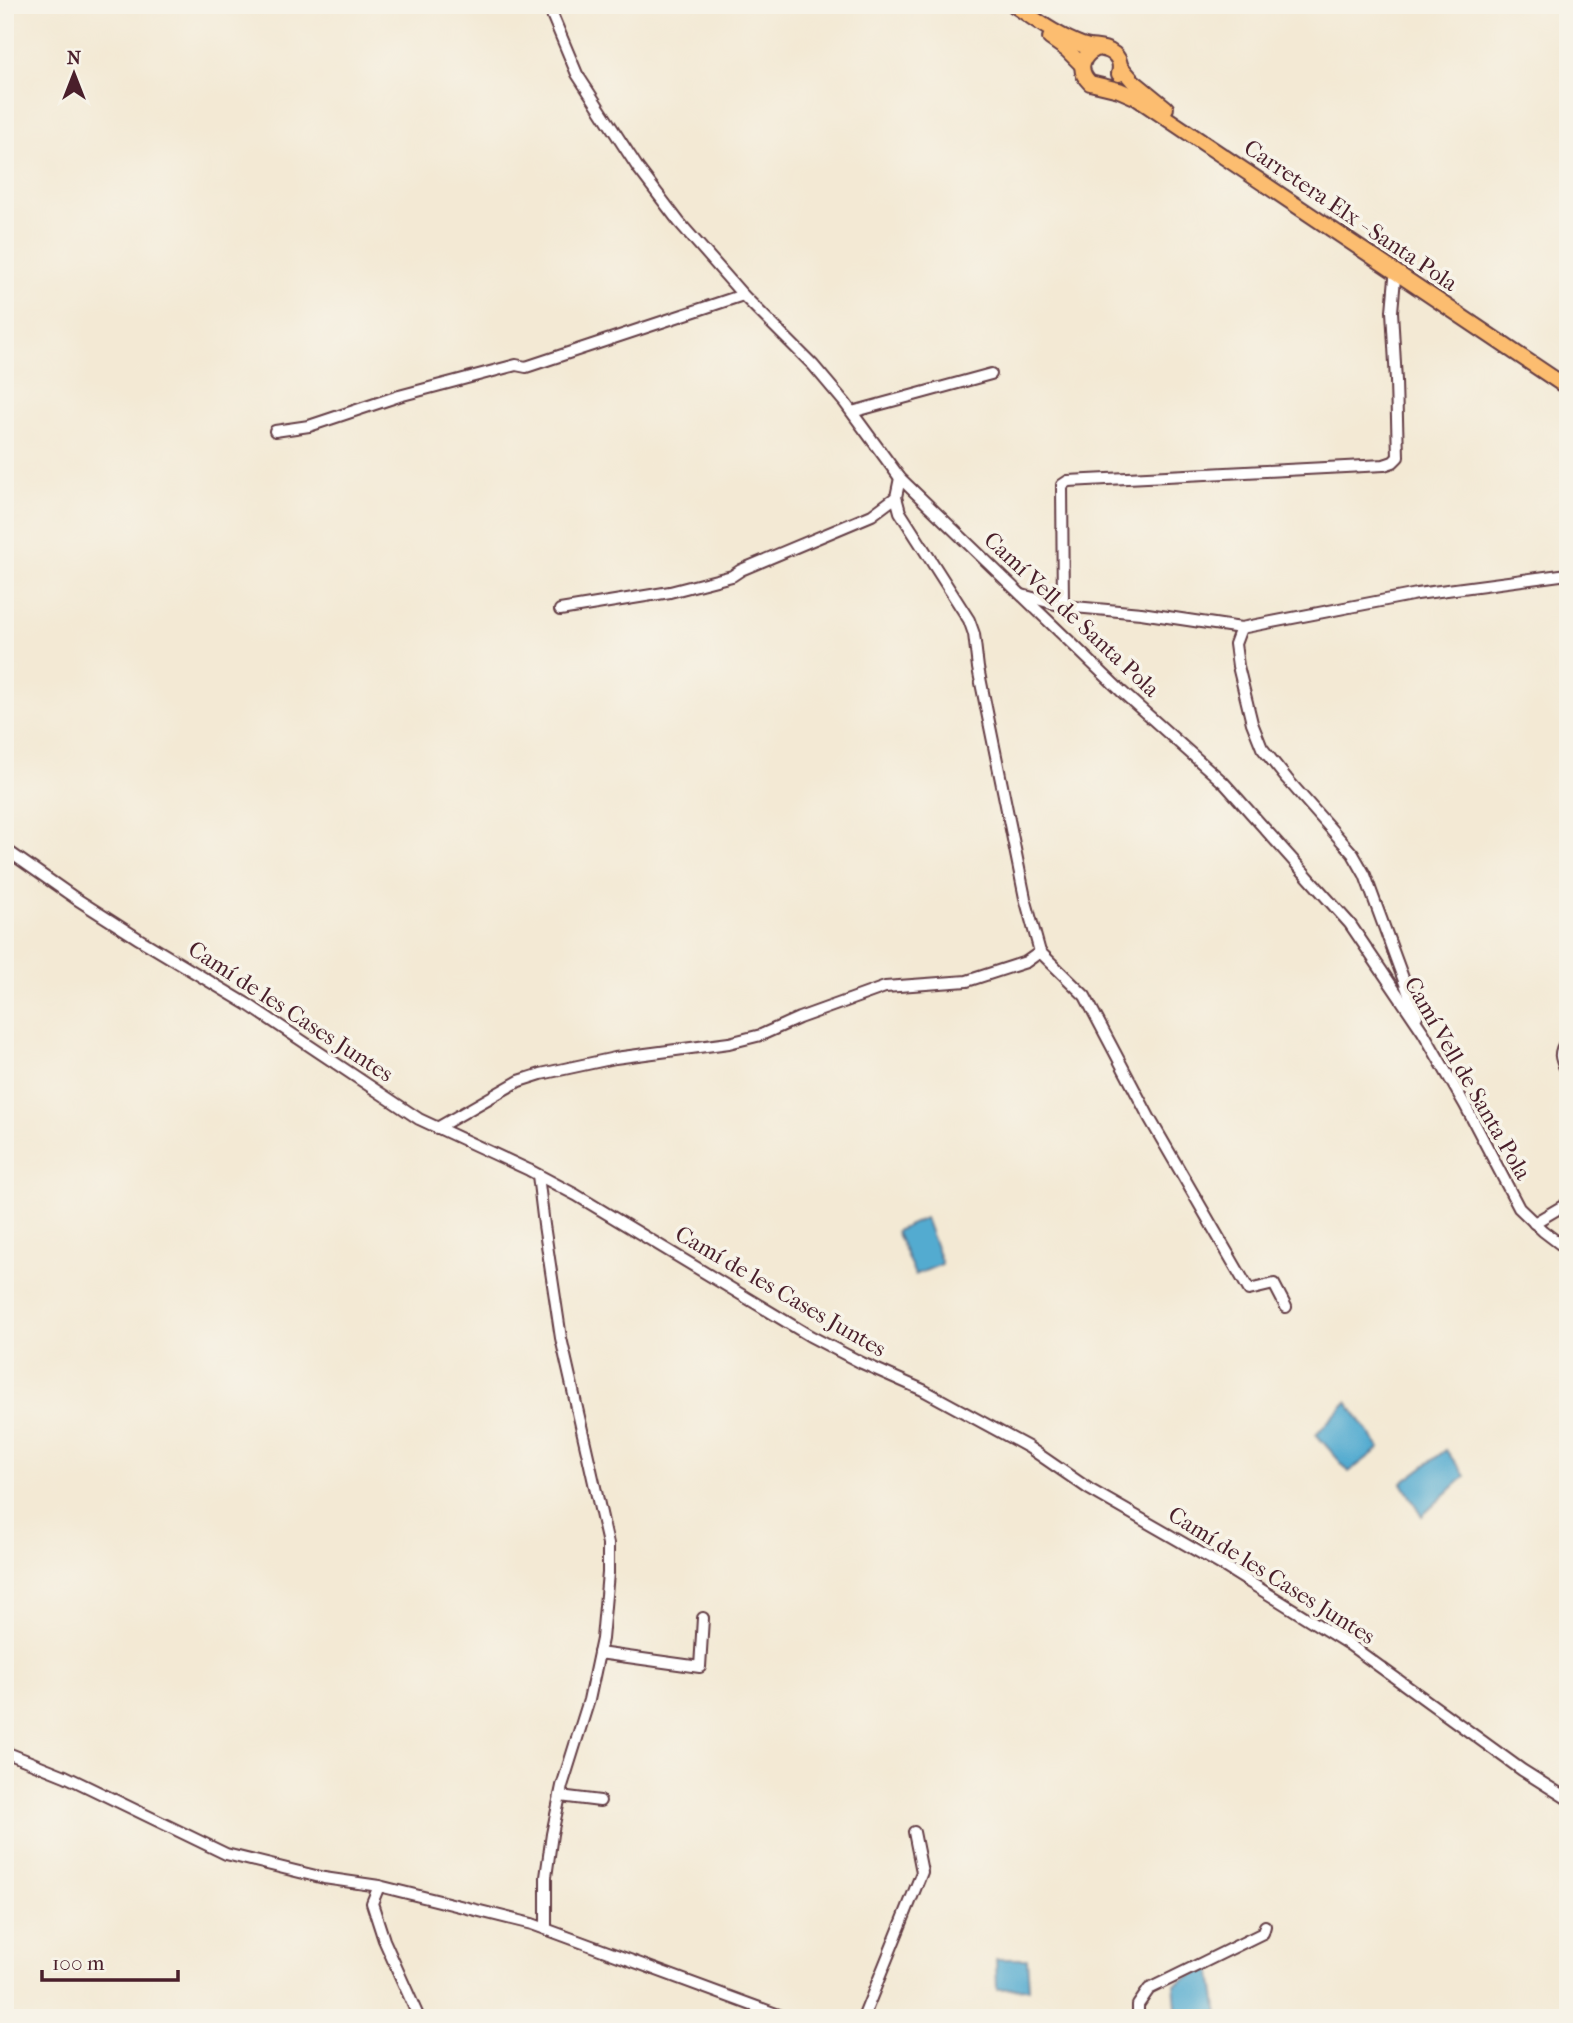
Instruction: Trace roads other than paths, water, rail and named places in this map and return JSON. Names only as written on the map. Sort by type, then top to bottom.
[{"type":"main road","points":[[1003,5],[1067,50],[1082,65]]},
{"type":"main road","points":[[1014,5],[1056,34],[1096,49],[1111,51],[1116,55],[1121,68],[1117,78],[1106,86],[1090,83],[1082,71],[1086,55],[1096,49]]},
{"type":"main road","name":"Carretera Elx - Santa Pola","points":[[1121,68],[1133,82],[1171,112],[1392,259],[1568,381]]},
{"type":"main road","name":"Carretera Elx - Santa Pola","points":[[1106,86],[1135,97],[1568,388]]},
{"type":"street","name":"Camí Vell de Santa Pola","points":[[548,5],[577,74],[638,167],[679,222],[743,295],[813,365],[852,412],[900,478],[1121,691],[1224,783],[1350,924],[1423,1032],[1519,1208],[1568,1250]]},
{"type":"street","points":[[1063,606],[1062,485],[1068,481],[1393,462],[1398,457],[1398,449],[1392,311],[1395,278],[1398,273]]},
{"type":"street","points":[[275,432],[309,426],[399,396],[516,365],[526,367],[743,295]]},
{"type":"street","points":[[852,412],[991,374]]},
{"type":"street","points":[[900,478],[896,497],[900,512],[962,608],[974,634],[978,668],[1025,898],[1040,953],[1085,996],[1150,1119],[1249,1290],[1274,1284],[1286,1307]]},
{"type":"street","points":[[560,610],[670,592],[732,576],[872,515],[896,497]]},
{"type":"street","points":[[1019,594],[1063,606],[1141,613],[1241,628],[1417,594],[1568,574]]},
{"type":"street","points":[[1241,628],[1235,644],[1238,666],[1252,723],[1262,748],[1353,854],[1365,875],[1423,1032]]},
{"type":"street","name":"Camí de les Cases Juntes","points":[[5,849],[75,898],[247,1004],[419,1119],[576,1195],[810,1336],[975,1417],[1028,1447],[1089,1489],[1225,1567],[1350,1645],[1522,1770],[1568,1799]]},
{"type":"street","points":[[437,1128],[519,1081],[541,1074],[615,1058],[729,1043],[761,1035],[799,1018],[885,987],[967,981],[1026,962],[1040,953]]},
{"type":"street","points":[[1568,1038],[1561,1048],[1560,1059],[1568,1074]]},
{"type":"street","points":[[538,1175],[561,1338],[608,1544],[608,1573],[599,1653],[589,1700],[560,1796],[546,1877],[546,1929]]},
{"type":"street","points":[[1534,1223],[1568,1203]]},
{"type":"street","points":[[599,1653],[700,1667],[703,1618]]},
{"type":"street","points":[[5,1752],[65,1776],[226,1854],[324,1878],[379,1886],[546,1929],[787,2018]]},
{"type":"street","points":[[560,1796],[600,1801]]},
{"type":"street","points":[[863,2018],[922,1872],[914,1832]]},
{"type":"street","points":[[379,1886],[372,1903],[384,1940],[419,2018]]},
{"type":"street","points":[[1138,2018],[1138,2005],[1149,1989],[1264,1933],[1265,1926]]},
{"type":"water","points":[[925,1218],[942,1264],[915,1275],[896,1231]]},
{"type":"water","points":[[1347,1402],[1380,1448],[1349,1472],[1316,1434]]},
{"type":"water","points":[[1446,1450],[1465,1476],[1422,1516],[1402,1483]]},
{"type":"water","points":[[996,1959],[1027,1959],[1029,1988],[997,1989]]},
{"type":"water","points":[[1211,1967],[1218,2015],[1177,2018],[1174,1984]]}]
